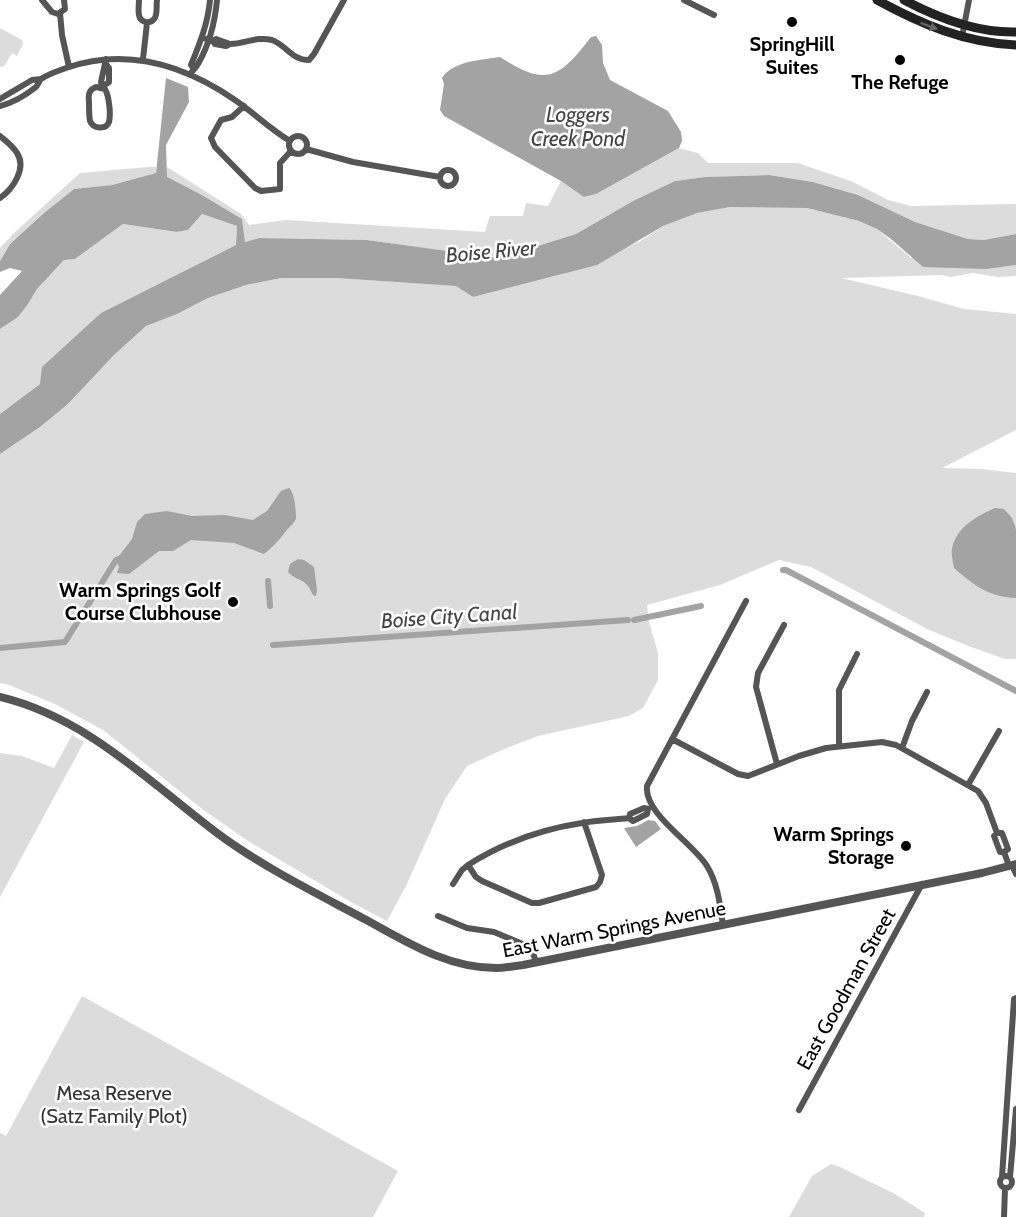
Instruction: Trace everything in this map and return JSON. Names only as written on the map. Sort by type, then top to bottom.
[{"type":"main road","points":[[877,0],[908,17],[962,37],[987,43],[1016,45]]},
{"type":"main road","points":[[904,0],[935,15],[966,25],[1001,33],[1016,32]]},
{"type":"street","points":[[42,0],[52,12],[60,13]]},
{"type":"street","points":[[60,13],[66,7],[64,0]]},
{"type":"street","points":[[139,0],[139,16],[142,21],[147,22],[153,21],[156,16],[157,0]]},
{"type":"street","points":[[208,39],[210,0]]},
{"type":"street","points":[[192,72],[197,67],[216,18],[218,0]]},
{"type":"street","points":[[208,39],[215,44],[226,46],[259,38],[281,44],[299,58],[309,60],[344,0]]},
{"type":"street","points":[[684,0],[714,15]]},
{"type":"street","points":[[962,37],[969,0]]},
{"type":"street","points":[[60,13],[69,67]]},
{"type":"street","points":[[144,60],[147,22]]},
{"type":"street","points":[[0,99],[32,80],[41,79],[69,67],[144,60],[192,72],[244,106],[290,141]]},
{"type":"street","points":[[102,87],[93,88],[88,96],[90,122],[100,128],[106,126],[109,120],[108,95],[101,82],[106,62]]},
{"type":"street","points":[[0,106],[37,86],[41,79]]},
{"type":"street","points":[[244,106],[232,117],[221,120],[211,138],[215,147],[255,188],[261,191],[280,189],[280,163],[291,151],[290,141]]},
{"type":"street","points":[[0,136],[21,159],[18,175],[10,189],[0,198]]},
{"type":"street","points":[[290,141],[295,136],[303,137],[307,142],[306,149],[300,153],[291,151]]},
{"type":"street","points":[[306,149],[353,162],[440,177]]},
{"type":"street","points":[[723,925],[717,892],[705,864],[650,808],[647,786],[746,601]]},
{"type":"street","points":[[777,764],[756,687],[758,673],[784,625]]},
{"type":"street","points":[[839,746],[839,690],[857,654]]},
{"type":"street","points":[[902,748],[912,721],[927,692]]},
{"type":"street","name":"East Warm Springs Avenue","points":[[0,697],[47,713],[96,739],[216,833],[253,858],[421,950],[465,965],[496,968],[536,962],[1012,865]]},
{"type":"street","points":[[968,785],[999,731]]},
{"type":"street","points":[[672,739],[743,776],[812,752],[839,746],[890,742],[968,785],[982,797],[997,833],[1002,833],[1008,849],[1004,852],[1016,874]]},
{"type":"street","points":[[453,884],[468,865],[524,838],[584,822],[629,818],[633,821],[647,814],[650,808]]},
{"type":"street","points":[[468,865],[476,877],[482,881],[532,903],[546,902],[596,887],[602,875],[584,822]]},
{"type":"street","name":"East Goodman Street","points":[[799,1110],[922,884]]},
{"type":"street","points":[[438,916],[467,928],[494,932],[525,945],[534,953],[536,962]]},
{"type":"street","points":[[1011,1184],[1000,1183],[1014,999],[1016,998]]},
{"type":"street","points":[[1004,1217],[1011,1184],[1016,1109]]},
{"type":"street","points":[[1002,1177],[1007,1176],[1011,1184]]},
{"type":"green space","points":[[0,28],[22,40],[23,44],[17,56],[12,53],[2,67],[0,66]]},
{"type":"green space","points":[[679,148],[698,153],[708,163],[798,163],[853,182],[888,200],[911,206],[1016,204],[1016,234],[984,240],[968,239],[915,222],[858,195],[813,182],[769,175],[705,177],[675,181],[633,201],[576,234],[499,258],[367,240],[259,238],[245,242],[242,219],[166,177],[167,167],[241,214],[249,225],[286,220],[485,232],[490,216],[523,216],[526,203],[548,206],[561,181],[585,197],[596,194]]},
{"type":"green space","points":[[156,167],[156,173],[112,185],[74,189],[10,244],[0,261],[0,248],[80,173]]},
{"type":"green space","points":[[730,207],[807,208],[859,221],[877,229],[911,258],[987,269],[1016,265],[1016,276],[998,277],[973,273],[950,277],[942,275],[841,278],[964,309],[1016,314],[1016,430],[942,468],[1016,473],[1016,659],[1005,659],[927,629],[811,567],[779,560],[720,585],[647,605],[649,622],[658,653],[658,680],[643,708],[629,716],[538,736],[467,766],[445,799],[406,886],[387,921],[248,841],[202,809],[103,730],[55,704],[0,683],[0,454],[40,427],[68,404],[114,355],[146,326],[177,314],[208,298],[246,285],[281,278],[336,278],[457,286],[473,297],[559,275],[639,242],[663,226],[696,213]]},
{"type":"green space","points":[[202,214],[237,226],[236,245],[101,313],[40,384],[0,414],[0,329],[18,317],[37,289],[64,260],[75,259],[123,224],[177,232],[188,230]]},
{"type":"green space","points":[[72,735],[84,742],[0,897],[0,753],[22,756],[54,768]]},
{"type":"green space","name":"Mesa Reserve (Satz Family Plot)","points":[[82,996],[398,1171],[373,1217],[0,1217],[0,1133],[6,1136]]},
{"type":"green space","points":[[831,1164],[895,1194],[925,1213],[924,1217],[789,1217],[812,1176]]},
{"type":"water","name":"Loggers Creek Pond","points":[[596,36],[602,45],[603,63],[610,80],[668,111],[681,132],[682,141],[679,148],[596,194],[584,197],[561,181],[444,116],[440,110],[444,84],[442,78],[453,68],[468,62],[500,57],[529,72],[541,75],[551,74],[570,62],[591,37]]},
{"type":"water","points":[[166,78],[188,87],[189,102],[166,145],[167,177],[242,219],[245,242],[259,238],[367,240],[499,258],[576,234],[633,201],[675,181],[705,177],[769,175],[813,182],[858,195],[915,222],[968,239],[984,240],[1016,234],[1016,265],[987,269],[923,267],[891,239],[877,229],[859,221],[807,208],[730,207],[697,213],[663,226],[597,265],[473,297],[456,286],[336,278],[281,278],[246,285],[208,298],[177,314],[146,326],[114,355],[68,404],[40,427],[0,454],[0,414],[40,384],[42,367],[101,313],[236,245],[237,226],[202,214],[188,230],[177,232],[123,224],[75,259],[64,260],[37,289],[18,317],[0,329],[0,295],[22,271],[10,268],[0,272],[0,261],[10,244],[74,189],[112,185],[156,173]]},
{"type":"water","points":[[289,488],[294,498],[296,519],[264,554],[234,543],[191,540],[173,551],[159,551],[129,574],[117,573],[119,567],[116,560],[132,539],[137,522],[145,514],[167,511],[192,516],[225,515],[253,520],[267,511],[281,491]]},
{"type":"water","points":[[995,508],[1004,509],[1012,518],[1016,529],[1016,598],[989,593],[954,568],[952,551],[958,534],[968,523]]},
{"type":"water","points":[[298,559],[314,567],[316,596],[304,582],[288,572],[290,564]]},
{"type":"water","points":[[648,820],[655,821],[661,829],[636,847],[624,828],[637,826]]},
{"type":"waterway","name":"Boise City Canal","points":[[0,648],[65,642],[116,560],[121,558]]},
{"type":"waterway","name":"Boise City Canal","points":[[783,570],[1016,691]]},
{"type":"waterway","name":"Boise City Canal","points":[[268,581],[270,606]]},
{"type":"waterway","name":"Boise City Canal","points":[[634,620],[701,606]]},
{"type":"waterway","name":"Boise City Canal","points":[[273,645],[628,620]]},
{"type":"place","name":"SpringHill Suites","points":[[792,22]]},
{"type":"place","name":"The Refuge","points":[[900,60]]},
{"type":"place","name":"Warm Springs Golf Course Clubhouse","points":[[233,602]]},
{"type":"place","name":"Warm Springs Storage","points":[[906,846]]},
{"type":"water label","name":"Boise River","points":[[491,251]]}]
